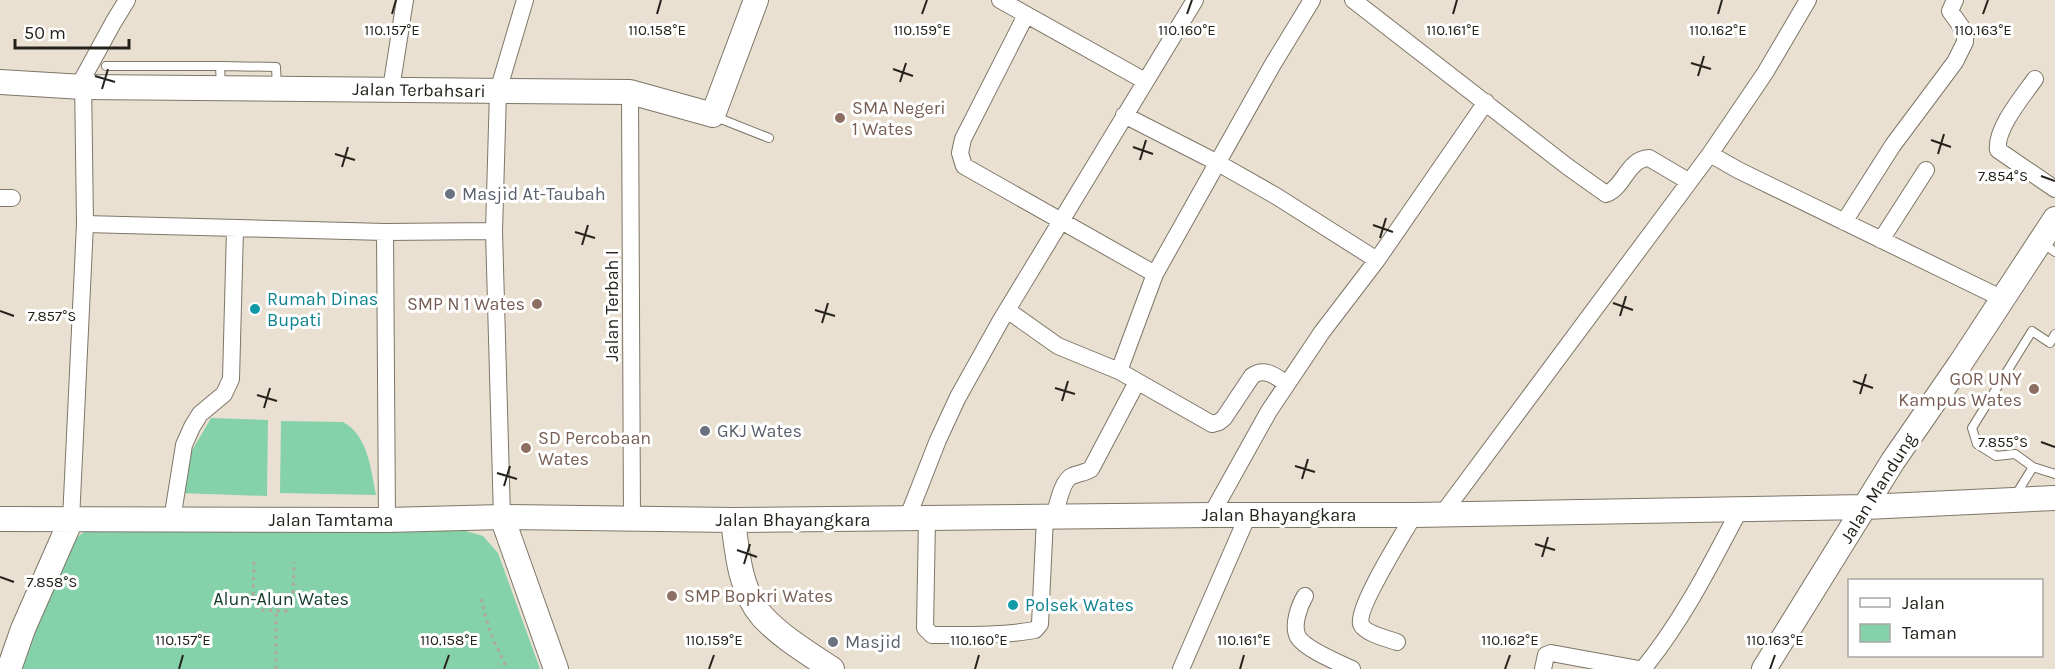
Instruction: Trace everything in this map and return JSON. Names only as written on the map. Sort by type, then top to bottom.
[{"type":"street","points":[[9,669],[23,629],[71,520],[85,224],[83,87],[86,71],[127,0]]},
{"type":"street","points":[[391,89],[405,0]]},
{"type":"street","points":[[525,0],[498,91],[494,231],[502,517],[555,669]]},
{"type":"street","points":[[713,115],[756,0]]},
{"type":"street","points":[[1000,0],[1145,81]]},
{"type":"street","points":[[1137,382],[1091,469],[1068,478],[1050,517],[1040,624],[1035,630],[1018,633],[932,635],[925,628],[917,519],[938,440],[958,397],[1006,310],[1195,0]]},
{"type":"street","points":[[1119,371],[1155,274],[1273,64],[1312,0]]},
{"type":"street","points":[[1353,0],[1606,194],[1612,192],[1634,164],[1641,159],[1648,158],[1688,181]]},
{"type":"street","points":[[1443,513],[1710,154],[1765,73],[1808,0]]},
{"type":"street","points":[[1844,222],[1893,145],[1955,62],[1965,42],[1965,32],[1950,11],[1955,0]]},
{"type":"street","points":[[1026,15],[963,139],[960,147],[961,160],[964,166],[1155,274]]},
{"type":"street","name":"Jalan Terbahsari","points":[[0,82],[83,87],[221,77],[277,88],[630,92],[713,115]]},
{"type":"street","points":[[2035,79],[2002,128],[1997,142],[1998,150],[2055,189]]},
{"type":"street","name":"Jalan Terbah I","points":[[630,92],[632,519]]},
{"type":"street","points":[[1211,515],[1269,411],[1322,332],[1377,260],[1486,102]]},
{"type":"street","points":[[1124,115],[1218,163],[1276,196],[1377,260]]},
{"type":"street","points":[[1710,154],[1738,170],[2003,299]]},
{"type":"street","points":[[1881,240],[1926,170]]},
{"type":"street","name":"Jalan Mandung","points":[[1764,669],[1893,461],[2003,299],[2048,247],[2055,219]]},
{"type":"street","points":[[85,224],[385,232],[494,231]]},
{"type":"street","points":[[172,520],[184,445],[192,426],[200,414],[224,394],[231,380],[235,229]]},
{"type":"street","points":[[385,232],[387,520]]},
{"type":"street","points":[[1006,310],[1058,346],[1119,371],[1212,424],[1224,418],[1252,376],[1258,372],[1271,373],[1287,384]]},
{"type":"street","name":"Jalan Bhayangkara","points":[[502,517],[733,520],[1414,515],[1866,507],[2055,498]]},
{"type":"street","points":[[1643,669],[1662,646],[1706,576],[1740,509]]},
{"type":"street","points":[[1181,669],[1248,515]]},
{"type":"street","points":[[1397,642],[1364,629],[1360,624],[1360,616],[1371,590],[1414,515]]},
{"type":"street","name":"Jalan Tamtama","points":[[0,519],[387,520],[502,517]]},
{"type":"street","points":[[733,520],[737,552],[752,601],[762,616],[803,650],[832,669]]},
{"type":"street","points":[[1305,596],[1297,620],[1296,631],[1299,639],[1305,645],[1352,669]]},
{"type":"street","points":[[1543,669],[1546,656],[1551,652],[1639,669]]},
{"type":"lane","points":[[106,66],[221,77]]},
{"type":"lane","points":[[713,115],[769,138]]},
{"type":"lane","points":[[2055,334],[2050,343],[2032,331],[1972,428],[1977,444],[1996,456],[2015,454],[2033,467],[2055,474]]},
{"type":"lane","points":[[2013,499],[2033,467]]},
{"type":"path","points":[[254,562],[253,603],[260,610],[287,611],[292,604],[294,562]]},
{"type":"path","points":[[481,598],[490,632],[507,669]]},
{"type":"path","points":[[276,611],[276,669]]},
{"type":"green space","points":[[211,418],[268,420],[267,496],[179,493],[190,454]]},
{"type":"green space","points":[[281,421],[343,422],[351,428],[358,435],[367,454],[376,495],[280,493]]},
{"type":"green space","name":"Alun-Alun Wates","points":[[88,529],[459,529],[483,536],[498,553],[540,669],[22,669],[63,548]]},
{"type":"place","name":"SMA Negeri 1 Wates","points":[[840,118]]},
{"type":"place","name":"Masjid At-Taubah","points":[[450,194]]},
{"type":"place","name":"SMP N 1 Wates","points":[[537,304]]},
{"type":"place","name":"Rumah Dinas Bupati","points":[[255,309]]},
{"type":"place","name":"GOR UNY Kampus Wates","points":[[2034,389]]},
{"type":"place","name":"GKJ Wates","points":[[705,431]]},
{"type":"place","name":"SD Percobaan Wates","points":[[526,448]]},
{"type":"place","name":"SMP Bopkri Wates","points":[[672,596]]},
{"type":"place","name":"Polsek Wates","points":[[1013,605]]},
{"type":"place","name":"Masjid","points":[[833,642]]}]
